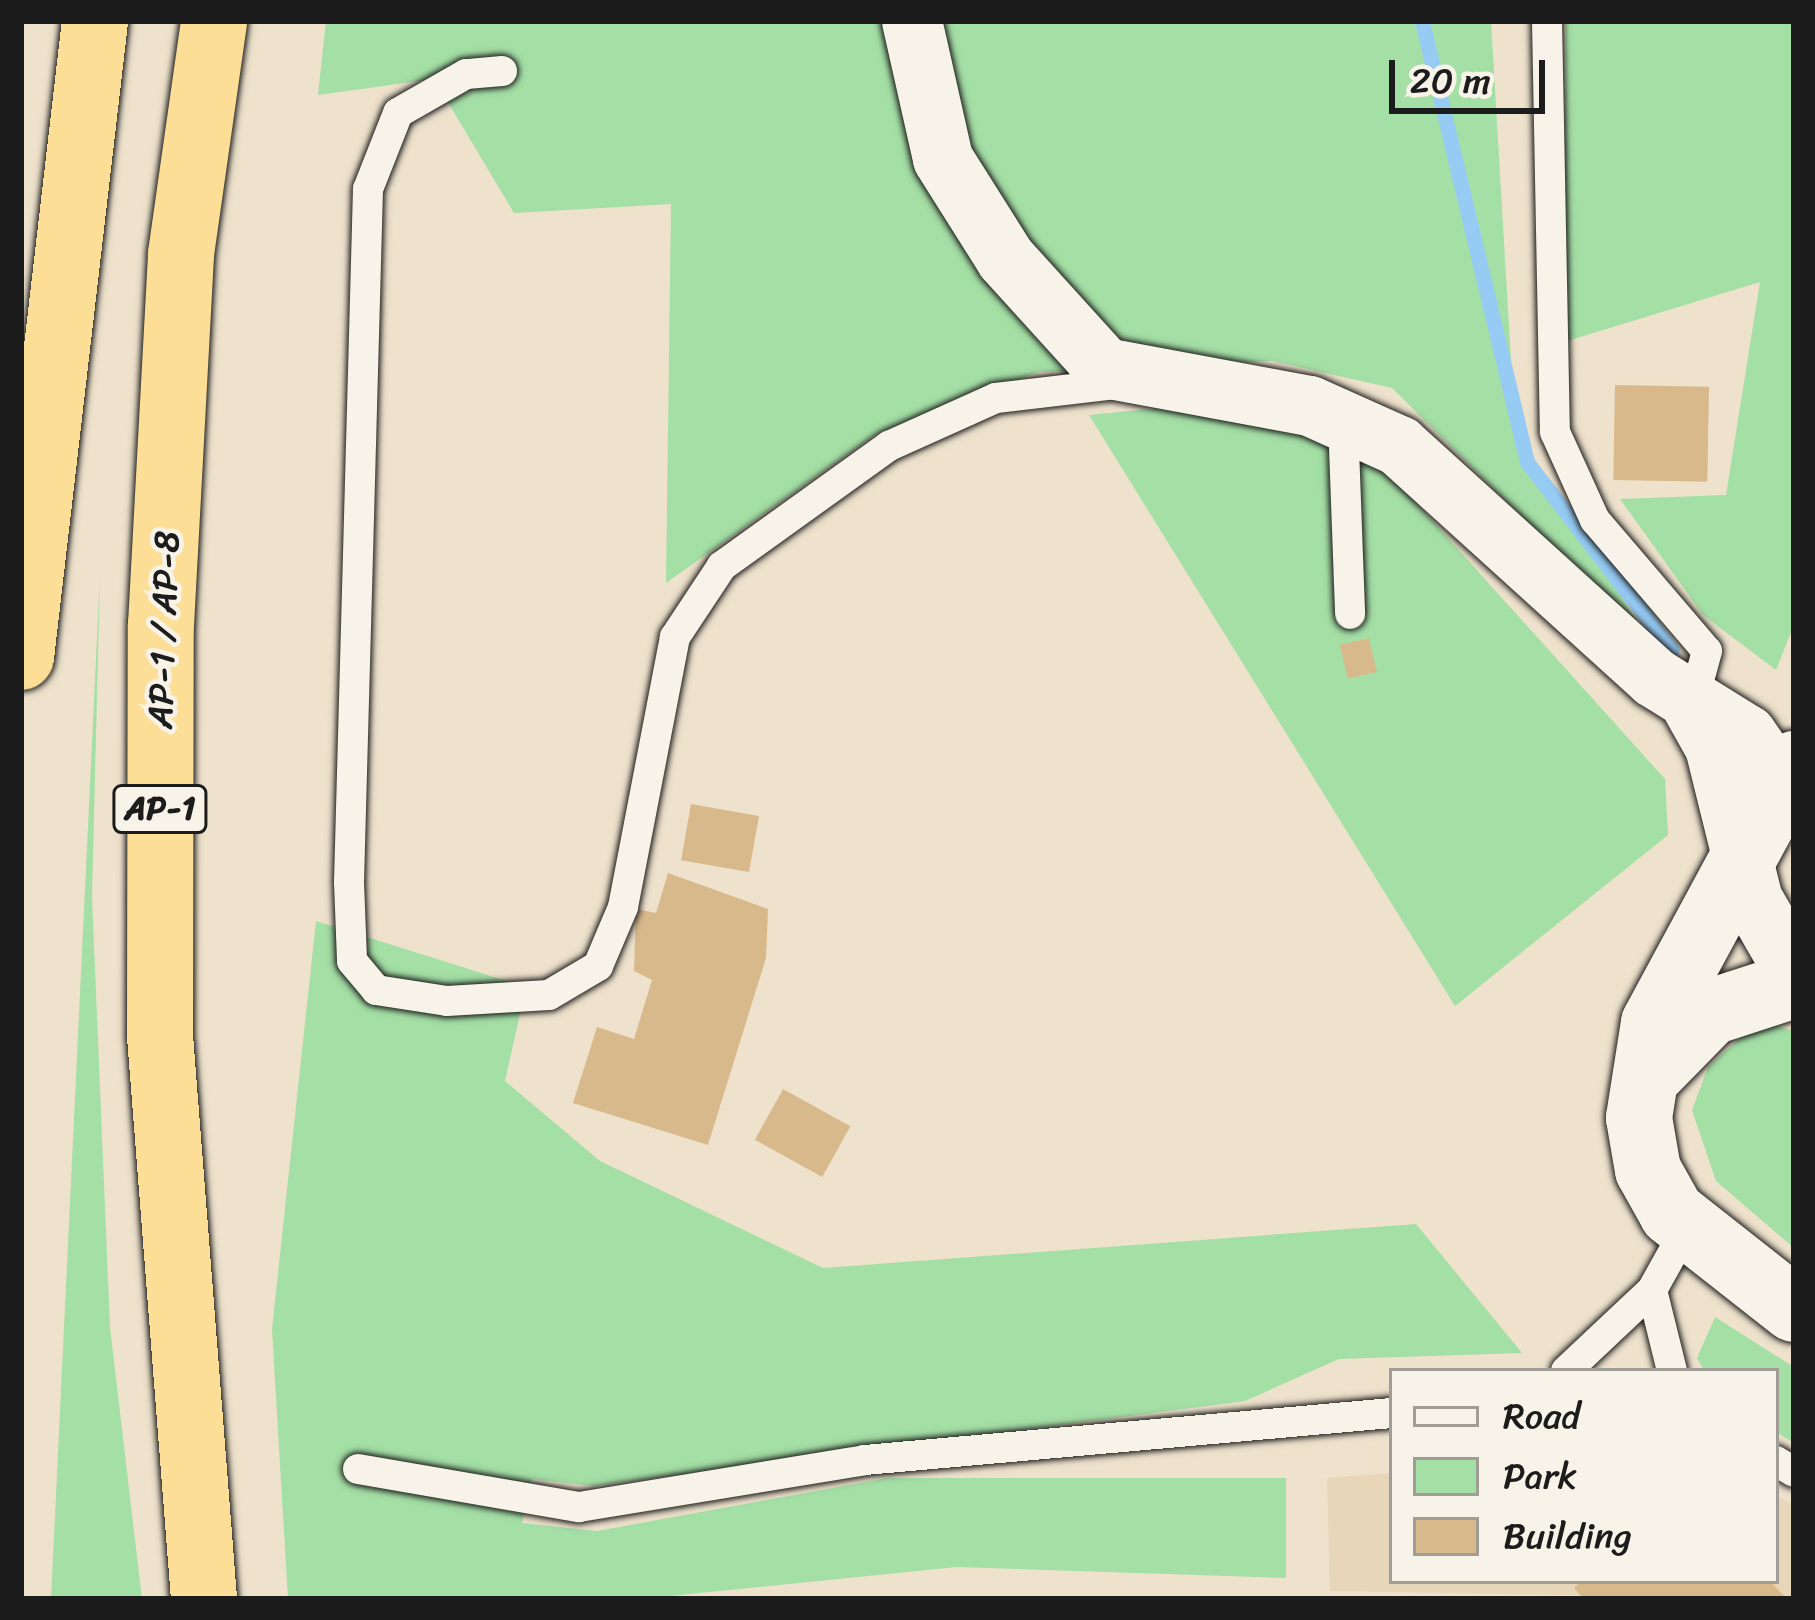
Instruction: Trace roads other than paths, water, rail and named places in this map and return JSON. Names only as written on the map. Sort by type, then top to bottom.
[{"type":"highway","points":[[21,657],[95,21]]},
{"type":"highway","name":"AP-1 / AP-8","points":[[204,1599],[160,1036],[160,625],[181,254],[214,21]]},
{"type":"street","points":[[913,21],[944,159],[1006,259],[1105,368],[1211,384],[1343,420],[1399,446],[1791,783],[1654,1023],[1640,1098],[1648,1170],[1686,1229],[1794,1310]]},
{"type":"street","points":[[1706,713],[1794,710]]},
{"type":"street","points":[[1640,1098],[1683,1033],[1787,969],[1742,866],[1706,713]]},
{"type":"lane","points":[[1547,21],[1556,432],[1595,520],[1707,651],[1706,713]]},
{"type":"lane","points":[[502,71],[423,92],[398,113],[368,189],[349,882],[352,961],[376,990],[447,1001],[549,995],[598,966],[623,907],[675,637],[722,566],[787,513],[889,446],[996,398],[1075,384],[1211,384]]},
{"type":"lane","points":[[1343,420],[1350,614]]},
{"type":"lane","points":[[1568,1368],[1652,1290],[1686,1229]]},
{"type":"lane","points":[[1652,1290],[1671,1368]]},
{"type":"lane","points":[[358,1469],[579,1507],[865,1460],[1389,1413]]},
{"type":"waterway","points":[[1422,21],[1527,462],[1672,650]]}]
